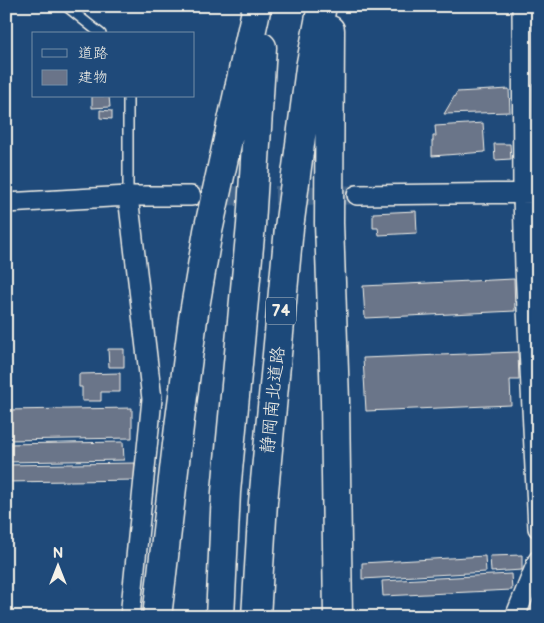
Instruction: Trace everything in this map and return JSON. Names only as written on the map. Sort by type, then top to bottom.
[{"type":"highway","points":[[157,617],[193,319],[208,231],[257,6]]},
{"type":"highway","name":"74","points":[[220,617],[226,492],[251,226],[264,6]]},
{"type":"highway","name":"静岡南北道路","points":[[256,617],[263,502],[289,228],[310,68],[322,6]]},
{"type":"highway","points":[[330,6],[329,223],[336,401],[338,617]]},
{"type":"street","points":[[522,6],[530,194],[525,268],[538,528]]},
{"type":"street","points":[[357,195],[530,194]]},
{"type":"street","points":[[128,196],[152,399],[130,617]]},
{"type":"street","points":[[6,203],[128,196],[191,196]]},
{"type":"street","points":[[515,617],[538,560]]},
{"type":"lane","points":[[66,6],[98,32]]},
{"type":"lane","points":[[128,98],[128,196]]},
{"type":"building","points":[[509,89],[510,112],[444,114],[457,92]]},
{"type":"building","points":[[92,98],[109,98],[110,107],[92,108]]},
{"type":"building","points":[[100,110],[112,111],[112,119],[100,118]]},
{"type":"building","points":[[483,123],[485,152],[432,156],[433,136],[436,136],[435,126]]},
{"type":"building","points":[[494,144],[510,144],[511,159],[495,160]]},
{"type":"building","points":[[416,211],[417,233],[379,235],[378,228],[373,228],[373,213]]},
{"type":"building","points":[[514,279],[515,311],[365,318],[363,286]]},
{"type":"building","points":[[108,349],[124,349],[124,367],[109,367]]},
{"type":"building","points":[[518,352],[519,380],[510,380],[511,405],[366,411],[363,358]]},
{"type":"building","points":[[120,373],[120,392],[101,392],[101,401],[82,401],[82,387],[79,387],[79,374]]},
{"type":"building","points":[[132,408],[132,438],[6,440],[6,410]]},
{"type":"building","points":[[123,442],[124,460],[6,462],[6,444]]},
{"type":"building","points":[[135,463],[135,480],[6,482],[6,465]]},
{"type":"building","points":[[522,555],[522,570],[491,572],[490,556]]},
{"type":"building","points":[[485,556],[486,572],[362,579],[362,563]]},
{"type":"building","points":[[511,574],[512,590],[383,596],[382,581]]},
{"type":"tunnel","points":[[191,196],[357,195]]}]
